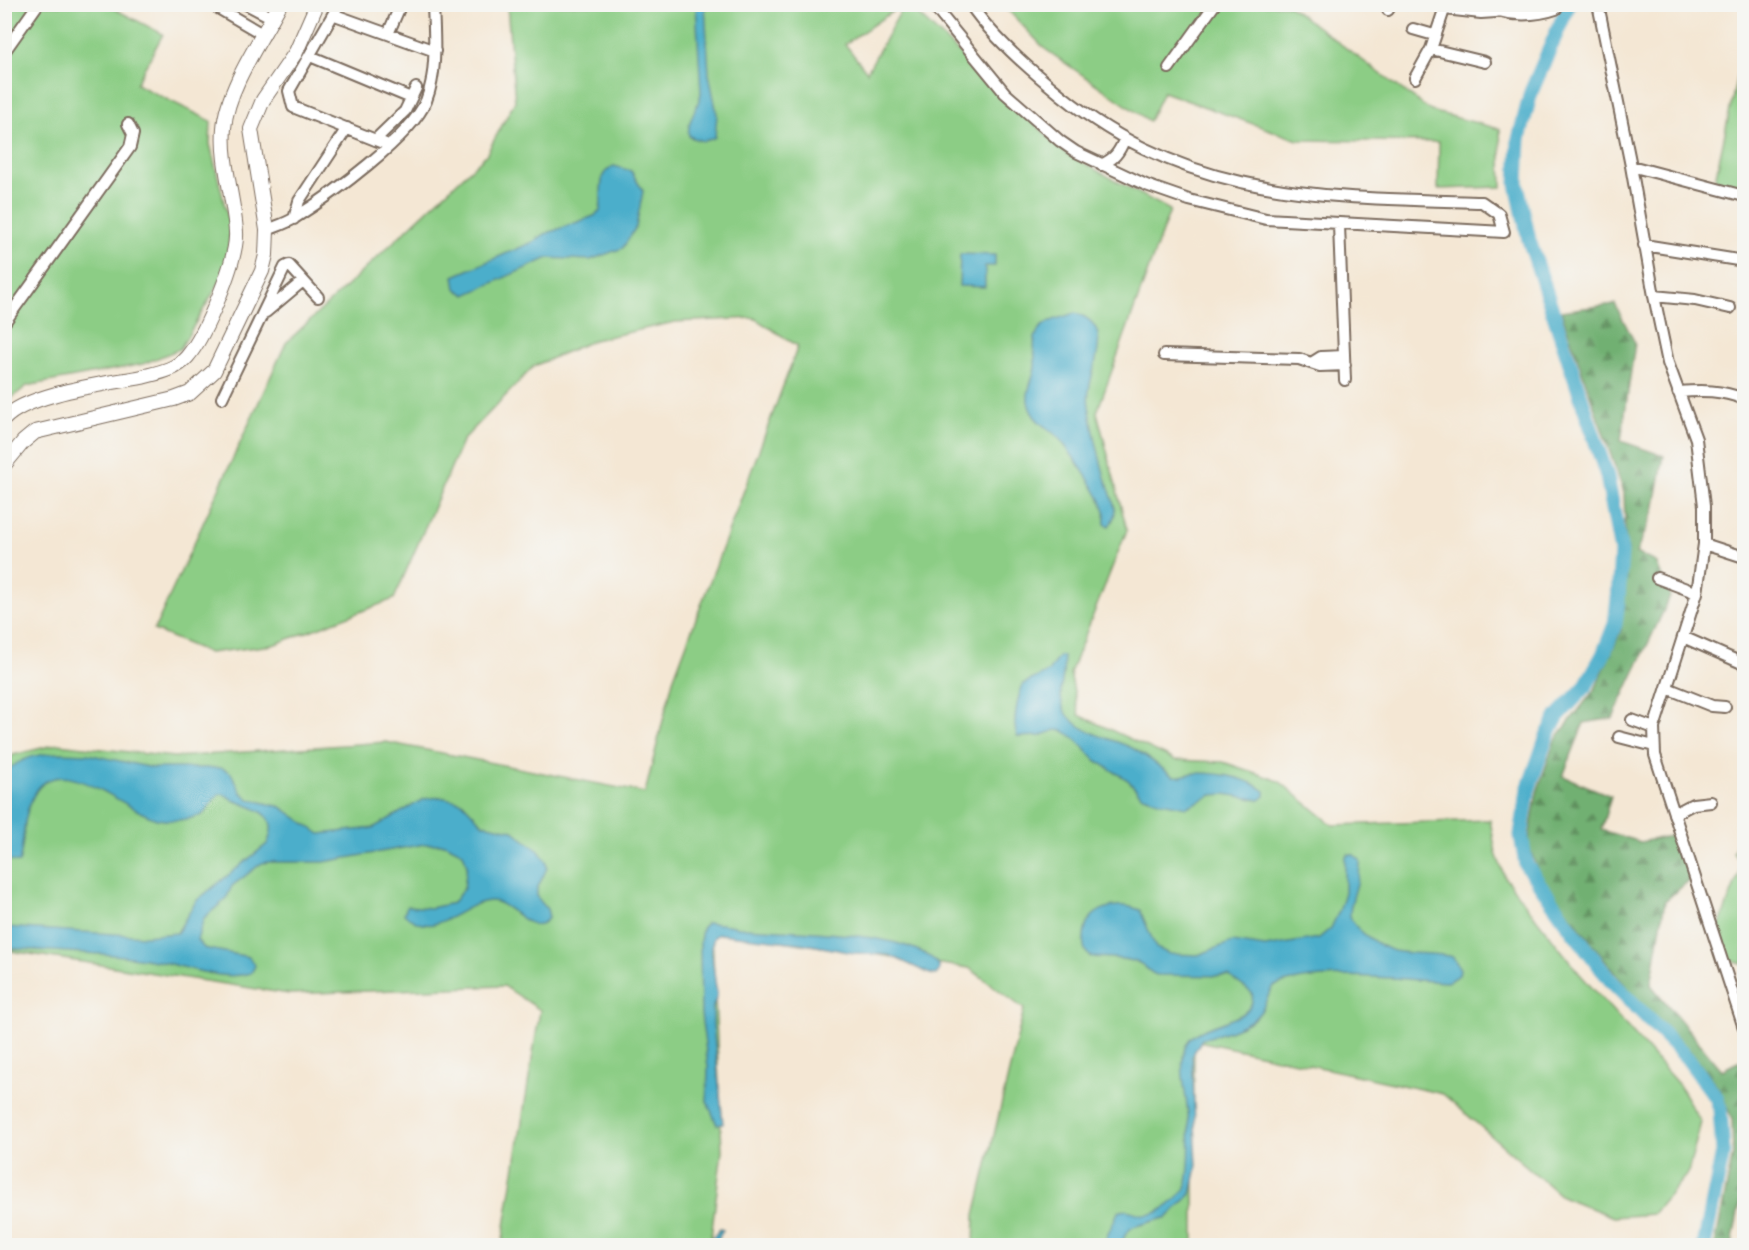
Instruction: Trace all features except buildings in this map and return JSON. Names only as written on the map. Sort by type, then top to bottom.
[{"type":"main road","points":[[4,419],[11,412],[41,399],[161,373],[185,360],[202,335],[234,255],[236,231],[224,126],[235,91],[280,4]]},
{"type":"main road","points":[[4,465],[23,442],[35,432],[174,399],[190,393],[214,371],[262,271],[266,255],[267,230],[251,129],[263,100],[296,52],[317,4]]},
{"type":"street","points":[[4,52],[38,4]]},
{"type":"street","points":[[211,4],[264,35]]},
{"type":"street","points":[[246,4],[273,18]]},
{"type":"street","points":[[388,34],[401,4]]},
{"type":"street","points":[[267,230],[294,219],[412,124],[426,101],[434,72],[433,4]]},
{"type":"street","points":[[932,4],[1005,93],[1060,141],[1101,165],[1189,200],[1255,217],[1339,225],[1504,231],[1499,214],[1482,202],[1342,198],[1269,189],[1192,170],[1124,140],[1072,105],[1021,62],[970,4]]},
{"type":"street","points":[[1169,68],[1215,4]]},
{"type":"street","points":[[1486,4],[1496,12]]},
{"type":"street","points":[[1415,78],[1431,49],[1445,7],[1481,14],[1545,13],[1556,9],[1558,4]]},
{"type":"street","points":[[1598,4],[1631,166],[1653,296],[1678,392],[1696,439],[1700,460],[1704,544],[1696,593],[1654,728],[1654,746],[1744,1028]]},
{"type":"street","points":[[388,145],[293,107],[289,91],[337,10],[388,34],[435,51]]},
{"type":"street","points":[[1413,29],[1434,35]]},
{"type":"street","points":[[1431,49],[1485,62]]},
{"type":"street","points":[[310,56],[411,98]]},
{"type":"street","points":[[375,140],[405,111],[416,88]]},
{"type":"street","points":[[4,323],[130,147],[133,134],[128,124]]},
{"type":"street","points":[[294,219],[299,201],[347,128]]},
{"type":"street","points":[[1101,165],[1112,160],[1120,151],[1124,140]]},
{"type":"street","points":[[1631,166],[1744,196]]},
{"type":"street","points":[[1339,225],[1345,380]]},
{"type":"street","points":[[1644,245],[1744,261]]},
{"type":"street","points":[[222,398],[285,267],[289,265],[318,297]]},
{"type":"street","points":[[262,271],[279,278]]},
{"type":"street","points":[[265,312],[303,281]]},
{"type":"street","points":[[1653,296],[1695,300],[1730,308]]},
{"type":"street","points":[[1164,355],[1312,362],[1321,357],[1345,361]]},
{"type":"street","points":[[1678,392],[1716,390],[1744,399]]},
{"type":"street","points":[[1704,544],[1744,557]]},
{"type":"street","points":[[1658,578],[1696,593]]},
{"type":"street","points":[[1683,637],[1744,664]]},
{"type":"street","points":[[1667,688],[1718,708],[1725,707]]},
{"type":"street","points":[[1632,720],[1654,728]]},
{"type":"street","points":[[1619,737],[1654,746]]},
{"type":"street","points":[[1674,814],[1693,804],[1712,802]]},
{"type":"green space","points":[[5,5],[107,5],[163,34],[136,84],[211,121],[210,144],[230,227],[227,270],[180,349],[143,364],[27,386],[5,403]]},
{"type":"green space","points":[[507,5],[902,5],[845,44],[867,72],[904,5],[908,5],[1067,154],[1170,210],[1097,412],[1127,530],[1070,673],[1079,715],[1175,760],[1223,762],[1279,781],[1333,825],[1490,820],[1496,853],[1505,878],[1579,973],[1679,1085],[1701,1122],[1688,1173],[1653,1214],[1613,1217],[1561,1196],[1443,1094],[1194,1040],[1194,1245],[974,1245],[975,1215],[1024,1009],[969,968],[712,931],[722,1151],[710,1245],[502,1245],[540,1010],[504,986],[289,994],[5,950],[4,767],[13,755],[58,744],[174,757],[386,742],[645,793],[673,680],[798,346],[754,318],[675,322],[594,340],[534,366],[463,440],[394,599],[273,645],[209,653],[154,630],[286,343],[486,155],[515,101]]},
{"type":"green space","points":[[1003,5],[1288,5],[1431,111],[1500,129],[1502,187],[1438,189],[1439,142],[1298,140],[1163,92],[1149,121],[1045,49]]},
{"type":"green space","points":[[1744,43],[1744,188],[1715,180]]},
{"type":"green space","points":[[1615,304],[1635,343],[1621,441],[1664,456],[1654,511],[1636,553],[1656,562],[1670,597],[1613,718],[1584,723],[1563,776],[1611,796],[1601,830],[1640,842],[1675,835],[1692,878],[1665,901],[1651,985],[1722,1070],[1744,1059],[1744,1181],[1732,1245],[1715,1245],[1733,1154],[1732,1119],[1720,1090],[1690,1051],[1632,994],[1540,877],[1528,844],[1537,792],[1555,740],[1595,689],[1621,631],[1626,552],[1624,493],[1561,311]]},
{"type":"green space","points":[[1744,826],[1744,965],[1727,958],[1719,926],[1743,863],[1733,853]]},
{"type":"water","points":[[696,5],[705,5],[709,74],[717,114],[715,137],[705,141],[689,136],[691,120],[701,93]]},
{"type":"water","points":[[614,166],[631,171],[643,191],[636,227],[623,248],[590,260],[548,258],[466,295],[456,289],[454,276],[533,242],[545,234],[594,216],[600,211],[602,179],[608,169]]},
{"type":"water","points":[[960,254],[995,255],[995,266],[985,266],[985,287],[959,286]]},
{"type":"water","points":[[1075,313],[1089,320],[1096,329],[1099,340],[1091,380],[1089,406],[1105,478],[1115,509],[1114,518],[1109,526],[1105,524],[1105,513],[1098,495],[1084,473],[1058,437],[1036,419],[1028,403],[1028,391],[1035,367],[1034,349],[1038,331],[1050,322]]},
{"type":"water","points":[[1059,656],[1063,656],[1064,663],[1062,704],[1071,719],[1078,725],[1134,749],[1173,776],[1196,773],[1232,777],[1258,786],[1265,791],[1265,796],[1260,800],[1225,794],[1212,795],[1187,807],[1161,802],[1141,795],[1128,780],[1095,760],[1077,740],[1064,731],[1056,730],[1040,736],[1018,737],[1015,719],[1023,684],[1048,672]]},
{"type":"water","points":[[59,753],[87,754],[153,768],[222,768],[231,773],[241,792],[249,799],[281,807],[320,834],[373,828],[424,799],[440,797],[462,802],[483,824],[512,830],[539,851],[546,861],[547,868],[537,889],[537,897],[547,909],[549,917],[543,923],[536,924],[521,918],[498,902],[490,901],[479,903],[437,923],[416,922],[404,914],[407,906],[431,908],[453,903],[464,888],[467,865],[463,853],[445,844],[425,844],[324,862],[262,863],[232,886],[226,899],[204,918],[197,940],[204,948],[249,957],[255,966],[251,973],[228,976],[137,958],[5,948],[5,927],[145,936],[177,933],[196,901],[267,844],[271,833],[271,825],[264,813],[224,794],[218,795],[202,815],[180,820],[163,820],[144,814],[93,786],[75,779],[59,777],[45,782],[30,803],[19,863],[5,859],[6,771],[31,757]]},
{"type":"water","points":[[1348,854],[1360,860],[1350,914],[1355,925],[1375,942],[1394,951],[1453,957],[1460,969],[1459,975],[1447,982],[1360,976],[1294,981],[1274,986],[1261,1011],[1250,1021],[1234,1029],[1202,1039],[1192,1056],[1197,1167],[1191,1194],[1168,1217],[1133,1227],[1126,1233],[1121,1245],[1103,1245],[1118,1212],[1127,1210],[1147,1215],[1160,1211],[1172,1203],[1186,1188],[1190,1151],[1183,1070],[1186,1045],[1192,1037],[1202,1031],[1246,1011],[1252,1003],[1252,993],[1229,976],[1158,975],[1134,961],[1091,957],[1085,951],[1084,943],[1086,927],[1090,919],[1096,913],[1112,907],[1131,907],[1140,910],[1156,948],[1170,954],[1198,955],[1232,942],[1265,947],[1319,938],[1331,928],[1340,909],[1345,892],[1345,859]]},
{"type":"water","points":[[706,923],[878,939],[903,945],[925,954],[939,965],[939,971],[936,975],[930,974],[889,955],[854,953],[800,943],[719,934],[714,937],[711,948],[717,996],[713,1007],[713,1025],[723,1124],[717,1125],[707,1101],[708,1067],[701,1014],[700,941],[702,929]]},
{"type":"water","points":[[720,1229],[723,1230],[715,1245],[706,1245]]},
{"type":"waterway","points":[[1569,4],[1531,92],[1519,139],[1517,184],[1529,240],[1607,476],[1621,552],[1615,624],[1603,655],[1585,687],[1558,716],[1547,736],[1528,790],[1521,835],[1526,865],[1572,930],[1611,981],[1687,1058],[1716,1097],[1720,1109],[1723,1152],[1704,1246]]}]
